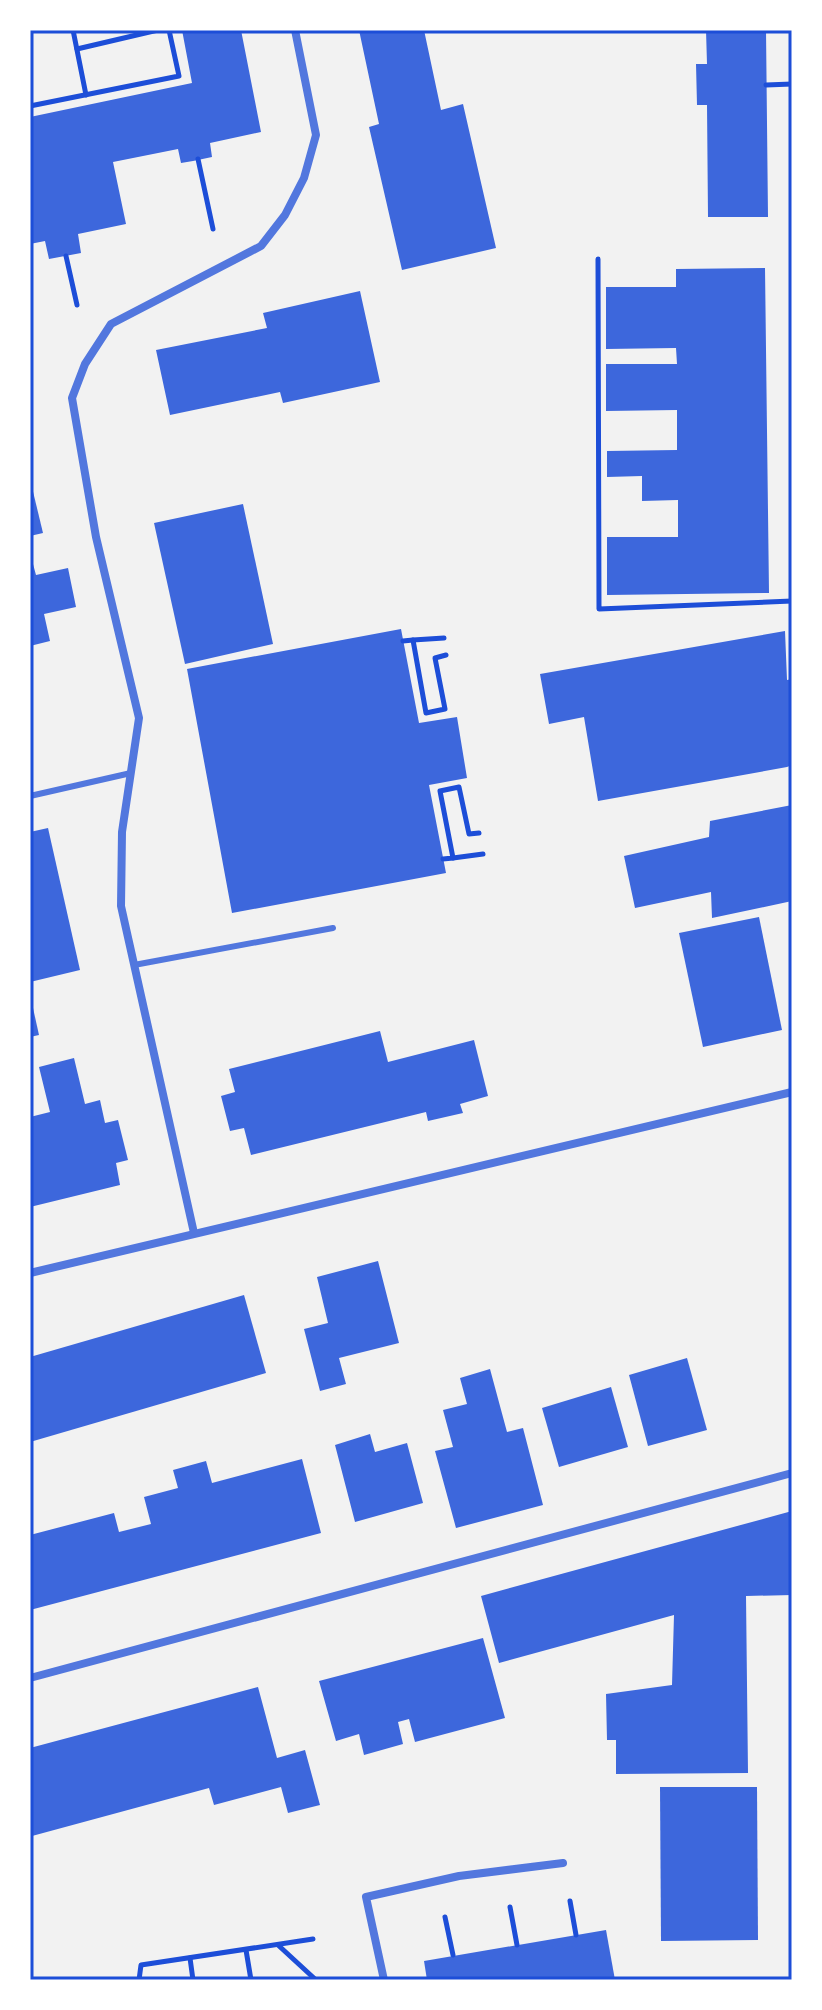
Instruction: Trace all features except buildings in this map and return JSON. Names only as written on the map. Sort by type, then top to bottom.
[{"type":"street","points":[[194,1233],[121,906],[122,832],[139,718],[96,537],[72,398],[85,364],[111,324],[261,246],[285,215],[304,178],[316,135],[295,30]]},
{"type":"street","points":[[30,1273],[792,1092]]},
{"type":"street","points":[[30,1678],[792,1473]]},
{"type":"street","points":[[384,1980],[366,1897],[459,1876],[563,1863]]},
{"type":"lane","points":[[30,796],[131,773]]},
{"type":"lane","points":[[134,965],[333,928]]},
{"type":"path","points":[[73,30],[86,95]]},
{"type":"path","points":[[77,49],[158,30]]},
{"type":"path","points":[[30,106],[179,76],[169,30]]},
{"type":"path","points":[[766,85],[792,84]]},
{"type":"path","points":[[198,159],[214,235]]},
{"type":"path","points":[[66,256],[78,310]]},
{"type":"path","points":[[598,259],[599,609],[792,601]]},
{"type":"path","points":[[403,641],[444,638]]},
{"type":"path","points":[[413,640],[426,713],[445,709],[435,658],[446,655]]},
{"type":"path","points":[[453,858],[440,791],[459,787],[469,834],[479,833]]},
{"type":"path","points":[[443,859],[483,854]]},
{"type":"path","points":[[570,1896],[576,1935]]},
{"type":"path","points":[[509,1906],[517,1945]]},
{"type":"path","points":[[445,1917],[453,1955]]},
{"type":"path","points":[[139,1980],[141,1965],[313,1939]]},
{"type":"path","points":[[278,1945],[316,1980]]},
{"type":"path","points":[[246,1950],[251,1980]]},
{"type":"path","points":[[190,1958],[193,1980]]}]
